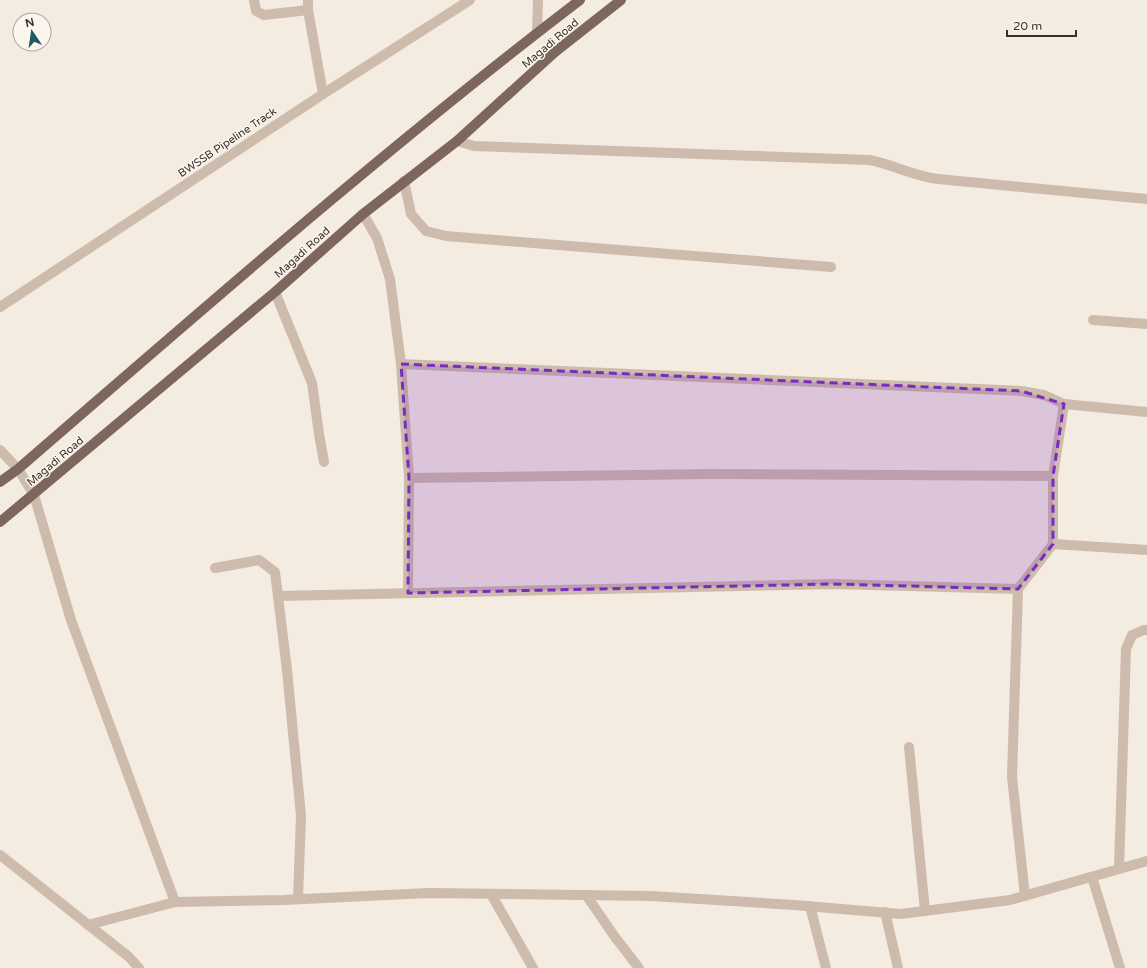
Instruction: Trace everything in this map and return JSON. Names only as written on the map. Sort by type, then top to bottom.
[{"type":"main road","name":"Magadi Road","points":[[0,482],[18,469],[266,255],[389,152],[580,0]]},
{"type":"main road","name":"Magadi Road","points":[[0,522],[275,292],[363,214],[457,141],[555,52],[621,0]]},
{"type":"street","points":[[254,0],[256,11],[264,15],[308,5],[322,94]]},
{"type":"street","name":"BWSSB Pipeline Track","points":[[0,307],[322,94],[470,0]]},
{"type":"street","points":[[537,33],[538,0]]},
{"type":"street","points":[[457,141],[474,146],[870,160],[885,163],[922,177],[1147,199]]},
{"type":"street","points":[[404,181],[411,214],[426,231],[446,236],[832,267]]},
{"type":"street","points":[[363,214],[377,238],[390,279],[401,364],[409,478],[408,593]]},
{"type":"street","points":[[275,292],[312,383],[318,434],[324,462]]},
{"type":"street","points":[[1093,320],[1147,324]]},
{"type":"street","points":[[401,364],[1021,391],[1044,395],[1064,404],[1147,412]]},
{"type":"street","points":[[1025,896],[1012,765],[1018,589],[1053,544],[1053,476],[1064,404]]},
{"type":"street","points":[[0,450],[18,469],[34,495],[70,620],[175,902]]},
{"type":"street","points":[[409,478],[702,474],[1053,476]]},
{"type":"street","points":[[1053,544],[1147,550]]},
{"type":"street","points":[[215,568],[259,560],[275,572],[287,670],[301,816],[298,899]]},
{"type":"street","points":[[278,596],[833,584],[1018,589]]},
{"type":"street","points":[[1119,869],[1126,649],[1132,635],[1147,630]]},
{"type":"street","points":[[909,747],[925,911]]},
{"type":"street","points":[[0,855],[129,957],[139,968]]},
{"type":"street","points":[[88,925],[175,902],[298,899],[428,893],[651,896],[810,906],[901,914],[1010,900],[1147,861]]},
{"type":"street","points":[[1092,877],[1120,968]]},
{"type":"street","points":[[491,894],[533,968]]},
{"type":"street","points":[[586,895],[615,937],[639,968]]},
{"type":"street","points":[[810,906],[826,968]]},
{"type":"street","points":[[885,912],[898,968]]},
{"type":"highlighted area","points":[[401,364],[1021,391],[1064,404],[1053,476],[1053,544],[1018,589],[833,584],[408,593],[409,478]]}]
